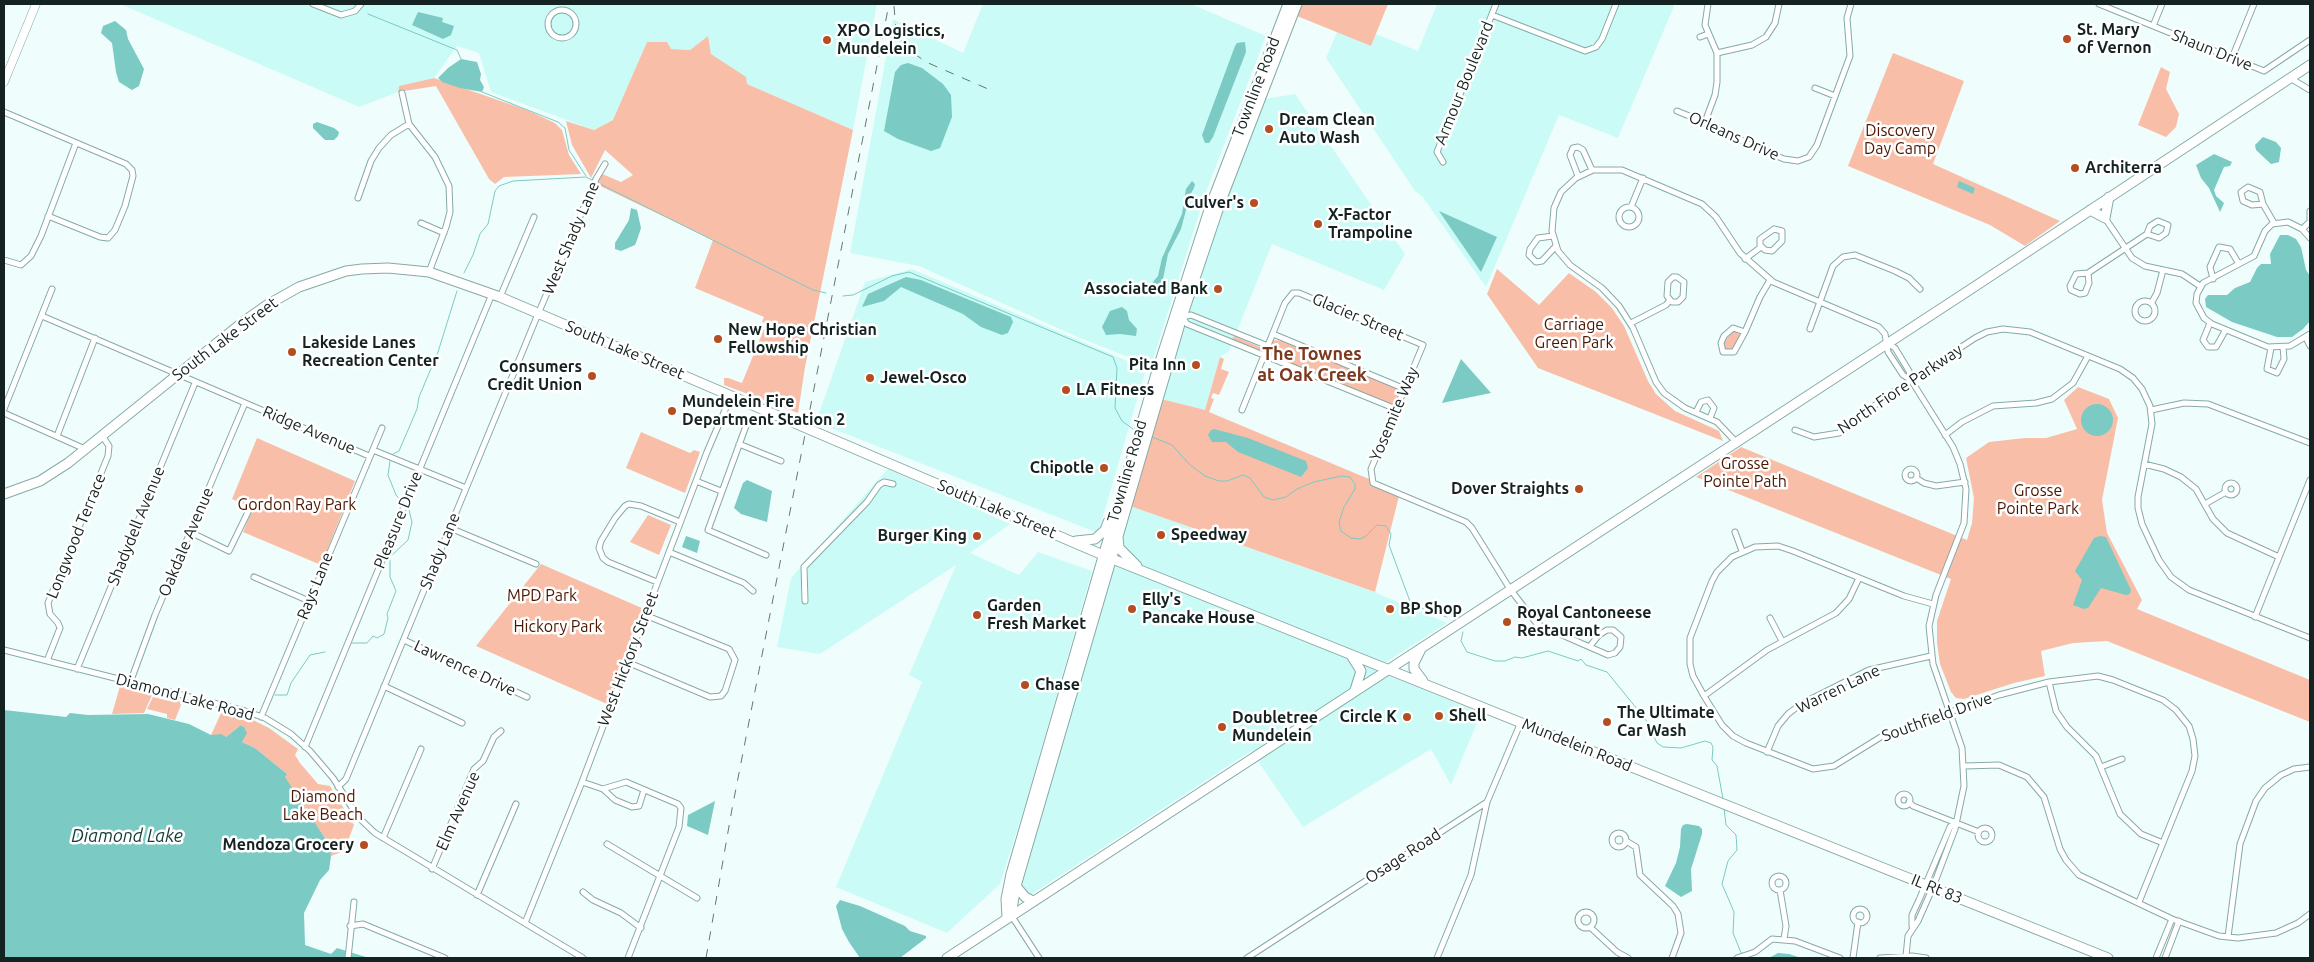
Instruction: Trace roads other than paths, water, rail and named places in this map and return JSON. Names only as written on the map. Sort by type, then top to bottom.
[{"type":"main road","name":"Townline Road","points":[[1009,917],[1106,556],[1120,497],[1201,233],[1288,4]]},
{"type":"main road","name":"Townline Road","points":[[1009,917],[1006,899],[1011,874],[1106,556],[1118,533],[1182,317],[1221,201],[1297,4]]},
{"type":"main road","points":[[947,958],[2310,65]]},
{"type":"main road","points":[[2105,218],[2104,210],[2109,197]]},
{"type":"main road","points":[[2090,210],[2105,218]]},
{"type":"main road","name":"South Lake Street","points":[[4,494],[40,481],[86,450],[254,314],[299,287],[346,271],[362,269],[388,268],[429,272],[496,296],[1106,556],[1388,669]]},
{"type":"main road","points":[[1073,542],[1095,539],[1101,535],[1120,497]]},
{"type":"main road","points":[[1118,533],[1119,548],[1145,572]]},
{"type":"main road","points":[[1422,647],[1414,663],[1414,669],[1427,684]]},
{"type":"main road","points":[[1350,654],[1361,670],[1355,690]]},
{"type":"main road","name":"Mundelein Road","points":[[1388,669],[1766,821]]},
{"type":"main road","name":"IL Rt 83","points":[[1766,821],[2108,958]]},
{"type":"main road","points":[[1016,886],[1024,897],[1033,901]]},
{"type":"street","points":[[4,82],[36,4]]},
{"type":"street","points":[[312,4],[341,15],[354,11],[361,4]]},
{"type":"street","name":"Armour Boulevard","points":[[1443,162],[1437,152],[1496,4]]},
{"type":"street","points":[[1492,15],[1582,50],[1593,49],[1602,39],[1616,4]]},
{"type":"street","points":[[1705,122],[1717,89],[1717,53],[1706,25],[1708,4]]},
{"type":"street","points":[[1717,53],[1752,45],[1766,37],[1775,23],[1779,4]]},
{"type":"street","name":"Orleans Drive","points":[[1677,111],[1705,122],[1752,146],[1784,158],[1798,161],[1809,157],[1813,152],[1850,56],[1847,18],[1851,4]]},
{"type":"street","name":"Shaun Drive","points":[[2100,4],[2264,71],[2310,40]]},
{"type":"street","points":[[2153,26],[2162,4]]},
{"type":"street","points":[[2232,58],[2254,4]]},
{"type":"street","points":[[560,7],[570,12],[576,24],[571,35],[563,38],[553,35],[548,26],[550,16],[560,7]]},
{"type":"street","points":[[1700,37],[1708,34]]},
{"type":"street","points":[[2290,78],[2310,90]]},
{"type":"street","points":[[1815,88],[1835,96]]},
{"type":"street","points":[[402,93],[409,124],[435,157],[447,181],[450,212],[429,272]]},
{"type":"street","points":[[4,112],[129,167],[133,176],[131,188],[115,230],[108,238],[100,237],[48,216]]},
{"type":"street","points":[[358,198],[371,161],[379,148],[391,135],[409,124]]},
{"type":"street","points":[[4,260],[17,265],[28,261],[48,216],[76,143]]},
{"type":"street","points":[[1578,176],[1570,155],[1576,147],[1583,150],[1592,170]]},
{"type":"street","name":"West Shady Lane","points":[[538,314],[593,186],[605,164]]},
{"type":"street","points":[[1736,442],[1723,427],[1710,418],[1677,404],[1660,388],[1630,323],[1613,299],[1570,265],[1556,246],[1553,236],[1552,215],[1559,196],[1578,176],[1592,170],[1610,168],[1622,170],[1702,204],[1716,217],[1745,259],[1770,280],[1882,329],[1887,343],[1895,348],[1909,371],[1911,380],[1957,456],[1965,482],[1966,506],[1964,523],[1933,604],[1929,626],[1931,656],[1960,740],[1965,766],[1964,786],[1955,822],[1950,827],[1930,886],[1912,915],[1912,926],[1908,936],[1906,956]]},
{"type":"street","points":[[1631,207],[1643,178]]},
{"type":"street","points":[[2263,204],[2252,205],[2243,201],[2241,192],[2248,187],[2260,192],[2263,204],[2274,223]]},
{"type":"street","points":[[1631,207],[1637,211],[1639,217],[1634,225],[1628,227],[1620,222],[1619,215],[1622,209],[1631,207]]},
{"type":"street","points":[[2310,210],[2310,219]]},
{"type":"street","name":"Pleasure Drive","points":[[305,747],[420,468],[496,296],[534,217]]},
{"type":"street","points":[[2105,218],[2125,248],[2138,262],[2182,274],[2200,286]]},
{"type":"street","points":[[2310,238],[2302,229],[2288,222],[2274,223],[2265,232],[2254,256],[2200,286],[2196,304],[2199,311],[2210,323],[2225,331],[2271,348],[2283,347],[2308,336],[2310,346]]},
{"type":"street","points":[[2302,229],[2310,222]]},
{"type":"street","points":[[421,223],[444,232]]},
{"type":"street","points":[[1774,228],[1782,231],[1782,241],[1772,250],[1765,250],[1761,247],[1760,242],[1764,236],[1774,228]]},
{"type":"street","points":[[2088,273],[2089,283],[2085,293],[2080,294],[2070,290],[2076,274],[2088,273],[2147,234]]},
{"type":"street","points":[[1553,236],[1538,238],[1530,249],[1530,255],[1533,260],[1542,261],[1556,246]]},
{"type":"street","points":[[1745,259],[1761,247]]},
{"type":"street","points":[[2213,279],[2210,267],[2219,247],[2230,249],[2239,264]]},
{"type":"street","points":[[1810,329],[1836,262],[1849,255],[1855,255],[1904,275],[1920,289]]},
{"type":"street","points":[[2152,302],[2158,293],[2163,270]]},
{"type":"street","points":[[1672,277],[1677,277],[1684,282],[1683,297],[1678,302],[1670,300],[1667,296],[1668,282],[1672,277]]},
{"type":"street","points":[[1745,332],[1738,328],[1728,330],[1721,343],[1723,352],[1734,352],[1745,332],[1760,297],[1770,280]]},
{"type":"street","points":[[52,289],[4,411],[86,450]]},
{"type":"street","name":"Glacier Street","points":[[1273,334],[1285,303],[1292,293],[1300,293],[1423,344]]},
{"type":"street","points":[[1630,323],[1666,305],[1670,300]]},
{"type":"street","points":[[2152,302],[2156,311],[2152,319],[2147,321],[2136,317],[2135,312],[2138,303],[2152,302]]},
{"type":"street","name":"Shady Lane","points":[[338,786],[346,779],[538,314]]},
{"type":"street","points":[[1268,346],[1191,315],[1182,317],[1187,324],[1396,409]]},
{"type":"street","name":"Ridge Avenue","points":[[42,316],[369,456],[373,450],[466,488]]},
{"type":"street","points":[[2210,323],[2203,340],[2208,347],[2216,348],[2225,331]]},
{"type":"street","name":"North Fiore Parkway","points":[[1795,430],[1814,437],[1843,431],[1883,399],[1987,332],[2003,329],[2023,330],[2088,356],[2120,369],[2133,378],[2142,389],[2150,410],[2152,424],[2138,497],[2140,519],[2167,572],[2189,590],[2310,638]]},
{"type":"street","points":[[1242,410],[1273,334],[1405,389]]},
{"type":"street","points":[[56,436],[95,338]]},
{"type":"street","name":"Yosemite Way","points":[[1423,344],[1371,468],[1373,483],[1466,522],[1472,528],[1510,589]]},
{"type":"street","points":[[2271,348],[2266,369],[2277,373],[2284,359],[2283,347]]},
{"type":"street","points":[[1945,435],[1962,422],[1993,406],[2036,403],[2052,398],[2073,383],[2088,356]]},
{"type":"street","name":"Shadydell Avenue","points":[[77,669],[195,382]]},
{"type":"street","name":"West Hickory Street","points":[[525,923],[582,782],[656,582],[731,396]]},
{"type":"street","points":[[1696,412],[1701,402],[1708,400],[1714,408],[1710,418]]},
{"type":"street","name":"Oakdale Avenue","points":[[130,683],[155,615],[245,403]]},
{"type":"street","points":[[2150,410],[2184,403],[2208,404],[2310,443]]},
{"type":"street","points":[[746,426],[708,530],[766,555]]},
{"type":"street","points":[[373,450],[382,428]]},
{"type":"street","name":"Longwood Terrace","points":[[47,661],[60,628],[50,614],[48,603],[108,456],[109,446],[103,436]]},
{"type":"street","points":[[739,444],[781,461]]},
{"type":"street","name":"Rays Lane","points":[[261,717],[369,456]]},
{"type":"street","points":[[2144,464],[2164,469],[2181,477],[2196,489],[2214,519],[2227,533],[2279,557]]},
{"type":"street","points":[[1916,478],[1936,486],[1965,482]]},
{"type":"street","points":[[2255,617],[2310,480]]},
{"type":"street","points":[[696,481],[721,491]]},
{"type":"street","points":[[805,601],[804,567],[867,502],[879,485],[884,482],[893,484]]},
{"type":"street","points":[[2205,504],[2226,492]]},
{"type":"street","points":[[656,582],[608,562],[603,558],[599,548],[601,541],[615,518],[629,504],[641,506],[680,522]]},
{"type":"street","points":[[190,532],[229,551],[249,510]]},
{"type":"street","points":[[450,528],[536,564]]},
{"type":"street","points":[[1735,532],[1742,551]]},
{"type":"street","name":"Southfield Drive","points":[[1933,604],[1904,596],[1778,546],[1755,547],[1742,551],[1732,557],[1717,572],[1690,638],[1690,664],[1704,696],[1728,731],[1739,740],[1803,766],[1825,768],[1842,762],[1884,735],[1999,695],[2049,682],[2090,676],[2113,680],[2163,700],[2172,706],[2186,721],[2194,739],[2194,766],[2139,902]]},
{"type":"street","points":[[669,552],[744,583],[753,591]]},
{"type":"street","points":[[254,577],[309,600]]},
{"type":"street","points":[[1704,696],[1767,650],[1836,613],[1849,599],[1859,578]]},
{"type":"street","points":[[1510,589],[1537,624],[1590,646],[1600,653],[1611,654],[1620,648],[1621,637],[1613,630],[1607,630],[1599,635],[1590,646]]},
{"type":"street","points":[[627,662],[710,697],[721,696],[725,691],[735,660],[728,649],[645,615]]},
{"type":"street","points":[[1770,618],[1782,641]]},
{"type":"street","name":"Lawrence Drive","points":[[404,640],[527,697]]},
{"type":"street","name":"Diamond Lake Road","points":[[4,650],[130,683],[245,710],[261,717],[290,734],[305,747],[321,763],[359,819],[382,838],[583,958]]},
{"type":"street","name":"Warren Lane","points":[[1767,752],[1778,726],[1788,714],[1801,704],[1868,670],[1931,656]]},
{"type":"street","points":[[2049,682],[2053,704],[2061,720],[2090,749],[2102,768],[2116,807],[2125,821],[2141,834],[2163,843]]},
{"type":"street","points":[[384,686],[462,723]]},
{"type":"street","points":[[1437,958],[1471,875],[1486,802],[1521,722]]},
{"type":"street","name":"Elm Avenue","points":[[432,869],[474,769],[483,762],[494,737],[501,731]]},
{"type":"street","points":[[382,838],[421,749]]},
{"type":"street","points":[[2102,768],[2122,759]]},
{"type":"street","points":[[1965,766],[1999,765],[2027,777],[2044,797],[2060,849],[2072,868],[2088,881],[2139,902],[2172,919],[2201,930],[2228,937],[2254,938],[2276,933],[2298,923],[2310,914]]},
{"type":"street","points":[[2228,937],[2241,838],[2256,801],[2269,784],[2287,772],[2310,767]]},
{"type":"street","points":[[582,782],[603,790],[615,800],[632,808],[639,806],[644,790]]},
{"type":"street","points":[[603,790],[623,782],[678,804],[681,808],[679,827],[628,958]]},
{"type":"street","name":"Osage Road","points":[[1247,958],[1486,802]]},
{"type":"street","points":[[1909,802],[1912,806],[1979,832]]},
{"type":"street","points":[[478,895],[516,804]]},
{"type":"street","points":[[1626,841],[1636,847],[1640,875],[1676,910],[1681,933],[1672,958]]},
{"type":"street","points":[[607,844],[660,878],[698,898]]},
{"type":"street","points":[[1780,890],[1786,926],[1784,939]]},
{"type":"street","points":[[582,892],[621,913],[641,928]]},
{"type":"street","points":[[348,958],[354,902]]},
{"type":"street","points":[[1009,917],[1039,958]]},
{"type":"street","points":[[2156,958],[2172,919]]},
{"type":"street","points":[[1853,958],[1858,922]]},
{"type":"street","points":[[2165,958],[2179,922]]},
{"type":"street","points":[[350,926],[363,924],[445,958]]},
{"type":"street","points":[[1590,927],[1617,952],[1628,958]]},
{"type":"street","points":[[1737,958],[1755,952],[1772,939],[1795,941],[1840,958]]},
{"type":"street","points":[[1880,958],[1906,956],[1926,958]]},
{"type":"water","points":[[418,12],[443,18],[442,22],[454,26],[451,35],[443,39],[412,25]]},
{"type":"water","points":[[115,21],[126,30],[128,39],[144,69],[139,86],[132,90],[119,82],[112,43],[101,33],[103,26]]},
{"type":"water","points":[[1245,42],[1246,52],[1213,137],[1209,143],[1205,143],[1202,135],[1235,46],[1237,43]]},
{"type":"water","points":[[461,59],[477,62],[481,74],[480,80],[484,87],[482,92],[460,88],[442,82],[438,78]]},
{"type":"water","points":[[908,63],[922,68],[943,84],[951,95],[952,117],[940,148],[931,151],[898,139],[884,131],[895,72],[901,65]]},
{"type":"water","points":[[317,122],[334,128],[339,132],[338,136],[334,140],[325,140],[313,128],[313,124]]},
{"type":"water","points":[[2263,137],[2276,142],[2281,148],[2279,162],[2271,164],[2256,150],[2255,145]]},
{"type":"water","points":[[2214,154],[2232,162],[2230,166],[2224,167],[2214,190],[2216,196],[2224,203],[2220,212],[2196,165]]},
{"type":"water","points":[[1192,181],[1195,184],[1190,195],[1181,229],[1168,254],[1161,289],[1156,290],[1152,287],[1152,283],[1158,276],[1162,258],[1182,214],[1186,189]]},
{"type":"water","points":[[1959,181],[1975,188],[1973,194],[1957,187]]},
{"type":"water","points":[[631,208],[637,210],[641,228],[635,245],[621,251],[615,249],[615,243],[629,220]]},
{"type":"water","points":[[1439,211],[1497,237],[1481,272]]},
{"type":"water","points":[[2280,235],[2288,235],[2296,239],[2301,247],[2306,270],[2310,276],[2310,321],[2303,329],[2292,337],[2277,337],[2232,322],[2206,307],[2205,299],[2208,295],[2227,295],[2235,288],[2250,282],[2261,264],[2271,264],[2270,254]]},
{"type":"water","points":[[906,277],[921,280],[1011,317],[1013,322],[1008,333],[1002,335],[981,327],[963,314],[901,287],[884,301],[862,307],[868,294]]},
{"type":"water","points":[[1122,307],[1127,311],[1129,320],[1137,329],[1136,336],[1106,335],[1102,327],[1110,311]]},
{"type":"water","points":[[1461,359],[1491,393],[1442,403]]},
{"type":"water","points":[[2097,404],[2103,405],[2108,409],[2112,414],[2112,426],[2108,431],[2103,435],[2097,436],[2091,435],[2086,431],[2082,426],[2081,420],[2082,414],[2086,409],[2091,405]]},
{"type":"water","points":[[1214,429],[1248,438],[1306,461],[1308,468],[1301,477],[1238,452],[1226,442],[1212,442],[1208,435]]},
{"type":"water","points":[[747,480],[772,491],[767,522],[741,514],[734,508],[743,483]]},
{"type":"water","points":[[686,536],[700,541],[697,553],[682,547]]},
{"type":"water","points":[[2106,537],[2131,590],[2130,594],[2126,595],[2101,588],[2088,608],[2084,609],[2073,605],[2082,580],[2075,571],[2094,538]]},
{"type":"water","name":"Diamond Lake","points":[[4,710],[66,717],[70,713],[88,715],[148,714],[189,724],[211,735],[221,734],[226,737],[241,725],[244,727],[247,733],[242,742],[255,748],[287,774],[285,777],[330,846],[329,870],[320,880],[304,913],[305,945],[331,954],[337,948],[369,958],[4,958]]},
{"type":"water","points":[[715,801],[708,835],[687,826],[688,815]]},
{"type":"water","points":[[1683,825],[1699,826],[1702,829],[1702,834],[1691,869],[1692,891],[1681,897],[1665,886],[1676,863],[1680,847],[1681,829]]},
{"type":"water","points":[[840,900],[860,906],[905,926],[910,931],[926,936],[926,938],[900,958],[860,958],[842,929],[836,906]]},
{"type":"water","points":[[1778,953],[1789,954],[1801,958],[1769,958]]},
{"type":"waterway","points":[[368,14],[457,50],[461,59]]},
{"type":"waterway","points":[[482,92],[558,122],[565,128],[569,150],[586,176]]},
{"type":"waterway","points":[[464,273],[480,234],[488,224],[495,191],[499,186],[513,181],[586,177],[594,181]]},
{"type":"waterway","points":[[598,183],[813,290],[826,293]]},
{"type":"waterway","points":[[843,296],[853,295],[892,276],[909,272],[1113,357],[1117,368],[1115,408],[1122,421],[1133,429]]},
{"type":"waterway","points":[[393,454],[399,451],[417,409],[419,397],[438,352],[457,291]]},
{"type":"waterway","points":[[1152,437],[1172,445],[1190,465],[1205,476],[1219,481],[1227,481],[1243,475],[1250,478],[1264,497],[1273,500],[1286,497],[1297,489],[1314,482],[1341,476],[1350,477],[1355,484],[1355,489],[1344,507],[1339,522],[1341,531],[1351,538],[1360,539],[1377,525],[1386,526],[1391,534],[1389,545],[1411,604],[1447,617]]},
{"type":"waterway","points":[[390,461],[388,475],[396,495],[402,502]]},
{"type":"waterway","points":[[352,643],[367,643],[373,636],[377,638],[384,634],[388,618],[387,614],[396,591],[390,577],[390,557],[408,540],[412,522],[408,506]]},
{"type":"waterway","points":[[1463,632],[1461,641],[1467,652],[1495,661],[1505,661],[1515,657],[1522,658],[1548,651],[1578,661],[1581,659],[1586,665],[1607,672],[1646,720],[1657,743],[1663,747],[1681,748],[1705,741],[1711,743],[1713,747],[1712,760],[1717,766],[1723,799]]},
{"type":"waterway","points":[[275,695],[287,695],[291,683],[310,655],[325,652]]},
{"type":"waterway","points":[[1724,808],[1726,825],[1736,835],[1737,850],[1728,861],[1722,884],[1734,912],[1733,933],[1742,955]]},
{"type":"railway","points":[[706,958],[732,809],[889,4]]},
{"type":"railway","points":[[894,6],[896,30],[901,40],[912,52],[926,62],[988,89]]},
{"type":"place","name":"St. Mary of Vernon","points":[[2067,39]]},
{"type":"place","name":"XPO Logistics, Mundelein","points":[[827,40]]},
{"type":"place","name":"Dream Clean Auto Wash","points":[[1269,129]]},
{"type":"place","name":"Architerra","points":[[2075,168]]},
{"type":"place","name":"Culver's","points":[[1254,203]]},
{"type":"place","name":"X-Factor Trampoline","points":[[1318,224]]},
{"type":"place","name":"Associated Bank","points":[[1218,289]]},
{"type":"place","name":"New Hope Christian Fellowship","points":[[718,339]]},
{"type":"place","name":"Lakeside Lanes Recreation Center","points":[[292,352]]},
{"type":"place","name":"Pita Inn","points":[[1196,365]]},
{"type":"place","name":"Consumers Credit Union","points":[[592,376]]},
{"type":"place","name":"Jewel-Osco","points":[[870,378]]},
{"type":"place","name":"LA Fitness","points":[[1066,390]]},
{"type":"place","name":"Mundelein Fire Department Station 2","points":[[672,411]]},
{"type":"place","name":"Chipotle","points":[[1104,468]]},
{"type":"place","name":"Dover Straights","points":[[1579,489]]},
{"type":"place","name":"Speedway","points":[[1161,535]]},
{"type":"place","name":"Burger King","points":[[977,536]]},
{"type":"place","name":"Elly's Pancake House","points":[[1132,609]]},
{"type":"place","name":"BP Shop","points":[[1390,609]]},
{"type":"place","name":"Garden Fresh Market","points":[[977,615]]},
{"type":"place","name":"Royal Cantoneese Restaurant","points":[[1507,622]]},
{"type":"place","name":"Chase","points":[[1025,685]]},
{"type":"place","name":"Shell","points":[[1439,716]]},
{"type":"place","name":"Circle K","points":[[1407,717]]},
{"type":"place","name":"The Ultimate Car Wash","points":[[1607,722]]},
{"type":"place","name":"Doubletree Mundelein","points":[[1222,727]]},
{"type":"place","name":"Mendoza Grocery","points":[[364,845]]},
{"type":"district","name":"The Townes at Oak Creek","points":[[1312,364]]},
{"type":"park label","name":"Discovery Day Camp","points":[[1900,140]]},
{"type":"park label","name":"Carriage Green Park","points":[[1574,334]]},
{"type":"park label","name":"Grosse Pointe Path","points":[[1745,473]]},
{"type":"park label","name":"Grosse Pointe Park","points":[[2038,500]]},
{"type":"park label","name":"Gordon Ray Park","points":[[297,505]]},
{"type":"park label","name":"MPD Park","points":[[542,596]]},
{"type":"park label","name":"Hickory Park","points":[[558,627]]},
{"type":"park label","name":"Diamond Lake Beach","points":[[323,806]]}]
